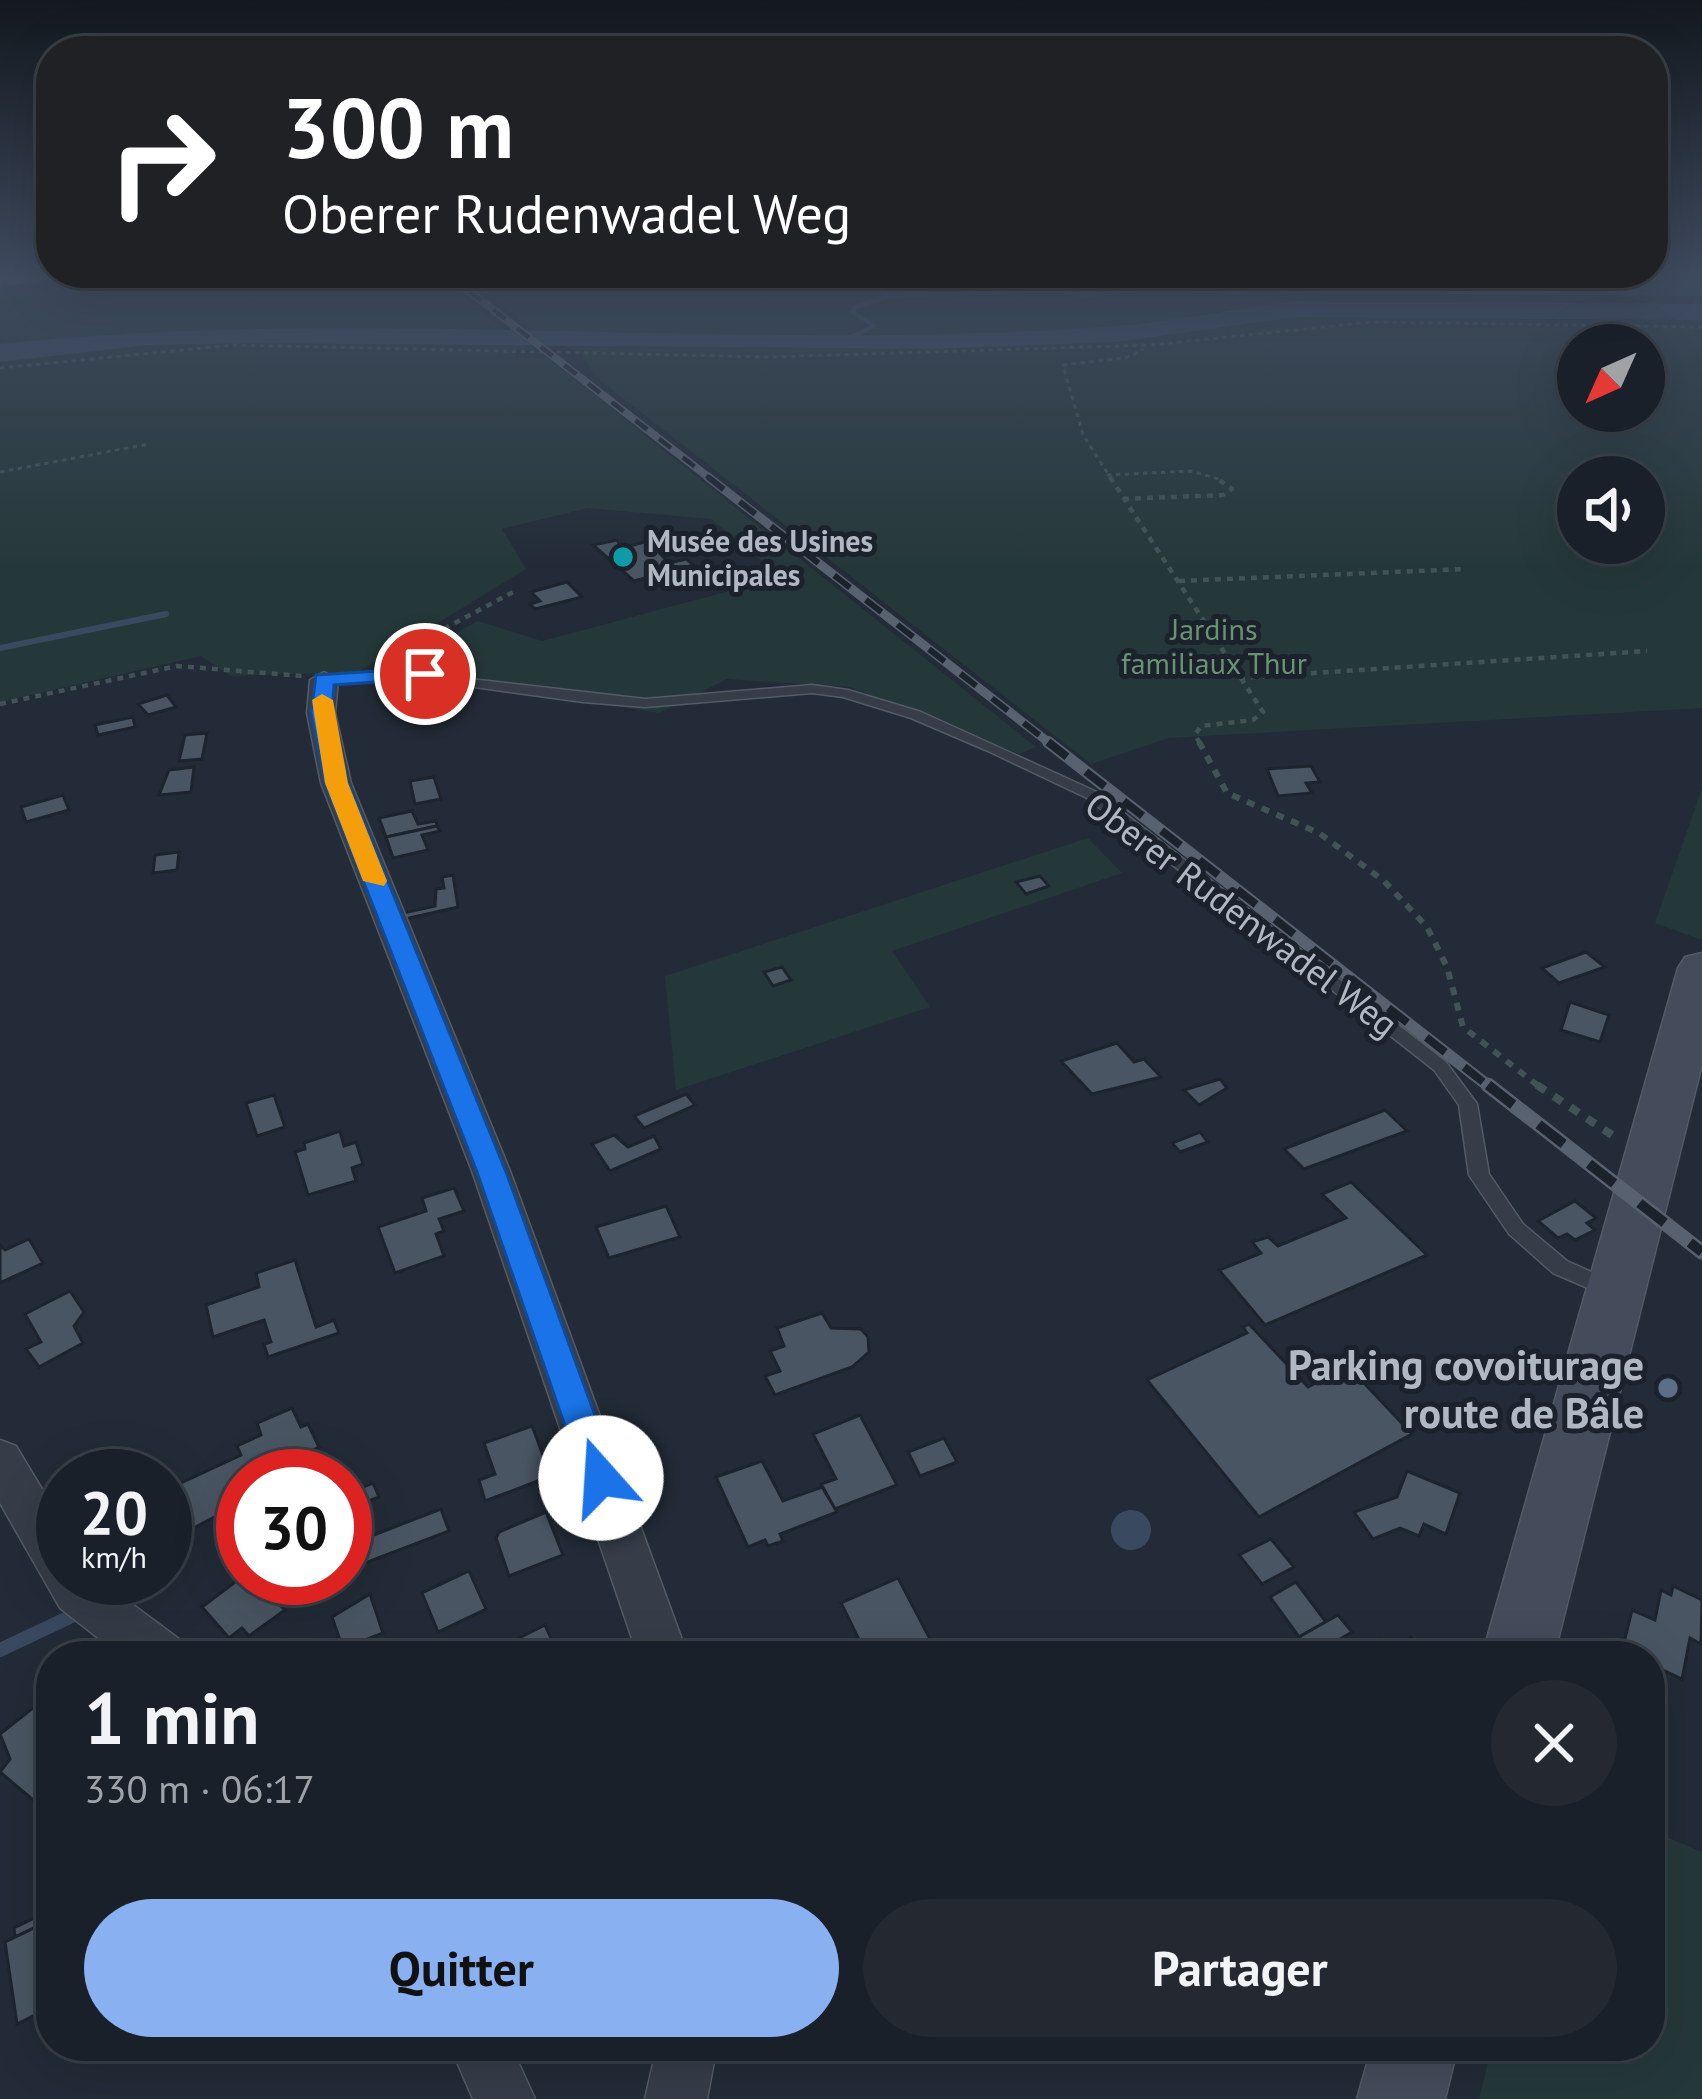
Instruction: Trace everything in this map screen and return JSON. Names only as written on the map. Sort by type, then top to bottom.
[{"type":"main road","points":[[1522,1641],[1702,968]]},
{"type":"main road","points":[[1401,2099],[1411,2061]]},
{"type":"street","points":[[340,677],[321,713],[336,783],[491,1172],[658,1641]]},
{"type":"street","points":[[0,1460],[36,1522]]},
{"type":"street","points":[[94,1605],[141,1641]]},
{"type":"street","points":[[487,2061],[504,2099]]},
{"type":"street","points":[[676,2099],[684,2061]]},
{"type":"lane","name":"Oberer Rudenwadel Weg","points":[[340,677],[457,675],[624,703],[813,689],[922,721],[1092,795],[1440,1066],[1468,1104],[1479,1175],[1516,1229],[1560,1267],[1613,1292]]},
{"type":"path","points":[[1065,371],[1083,435],[1263,712],[1252,721],[1201,726],[1196,735],[1227,793],[1342,848],[1384,881],[1427,927],[1447,967],[1463,1027],[1498,1059],[1597,1127],[1650,1156]]},
{"type":"path","points":[[0,472],[149,444]]},
{"type":"path","points":[[1107,476],[1206,472],[1224,478],[1232,489],[1223,495],[1124,499]]},
{"type":"path","points":[[1179,581],[1466,569]]},
{"type":"path","points":[[0,704],[177,666],[340,677],[515,591]]},
{"type":"path","points":[[1239,678],[1647,651]]},
{"type":"green space","points":[[0,371],[564,371],[1036,747],[1019,754],[850,687],[727,679],[659,713],[455,680],[396,665],[478,621],[542,641],[782,577],[711,519],[588,508],[502,529],[526,569],[358,672],[231,676],[201,656],[0,702]]},
{"type":"green space","name":"Jardins familiaux Thur","points":[[592,371],[1557,371],[1557,432],[1665,432],[1665,371],[1702,371],[1702,708],[1169,738],[1091,764]]},
{"type":"green space","points":[[1702,788],[1702,940],[1655,923]]},
{"type":"green space","points":[[1088,838],[1122,873],[892,951],[930,1007],[676,1090],[665,976]]},
{"type":"green space","points":[[1665,1836],[1702,1852],[1702,2099],[1479,2099],[1488,2061],[1665,2061]]},
{"type":"water","points":[[1131,1510],[1145,1516],[1151,1530],[1145,1544],[1131,1550],[1117,1544],[1111,1530],[1117,1516]]},
{"type":"building","points":[[617,540],[622,548],[648,541],[669,563],[686,559],[694,565],[634,581],[593,545]]},
{"type":"building","points":[[567,582],[582,597],[535,609],[530,604],[540,601],[531,592]]},
{"type":"building","points":[[167,695],[176,707],[148,715],[138,704]]},
{"type":"building","points":[[133,717],[135,727],[98,735],[95,725]]},
{"type":"building","points":[[207,733],[202,759],[179,761],[185,735]]},
{"type":"building","points":[[1311,766],[1320,782],[1306,783],[1312,793],[1278,796],[1267,769]]},
{"type":"building","points":[[194,767],[191,792],[159,795],[169,770]]},
{"type":"building","points":[[434,777],[441,799],[415,804],[410,781]]},
{"type":"building","points":[[63,795],[69,810],[26,822],[21,807]]},
{"type":"building","points":[[412,811],[418,824],[436,821],[437,826],[386,837],[379,818]]},
{"type":"building","points":[[437,826],[440,831],[422,835],[428,850],[393,858],[386,837]]},
{"type":"building","points":[[179,852],[177,870],[153,873],[155,855]]},
{"type":"building","points":[[453,875],[458,907],[405,919],[403,913],[435,906],[436,889],[444,888],[442,877]]},
{"type":"building","points":[[1040,876],[1049,886],[1026,894],[1016,882]]},
{"type":"building","points":[[1586,952],[1605,967],[1559,983],[1542,968]]},
{"type":"building","points":[[782,967],[791,980],[773,986],[764,972]]},
{"type":"building","points":[[1570,1002],[1609,1015],[1600,1042],[1561,1030]]},
{"type":"building","points":[[1117,1043],[1134,1062],[1144,1059],[1161,1077],[1092,1094],[1061,1061]]},
{"type":"building","points":[[1220,1079],[1227,1088],[1199,1105],[1184,1090]]},
{"type":"building","points":[[686,1094],[695,1105],[644,1128],[634,1116]]},
{"type":"building","points":[[274,1095],[285,1127],[257,1136],[246,1103]]},
{"type":"building","points":[[1385,1110],[1407,1131],[1304,1169],[1284,1149]]},
{"type":"building","points":[[340,1131],[344,1146],[356,1142],[363,1164],[352,1168],[356,1181],[308,1195],[295,1152],[305,1149],[304,1143]]},
{"type":"building","points":[[1200,1132],[1208,1142],[1180,1152],[1172,1143]]},
{"type":"building","points":[[614,1135],[628,1147],[654,1136],[661,1149],[610,1171],[592,1144]]},
{"type":"building","points":[[1351,1182],[1427,1255],[1265,1325],[1219,1270],[1261,1253],[1252,1242],[1268,1237],[1278,1246],[1346,1218],[1322,1194]]},
{"type":"building","points":[[454,1188],[464,1211],[439,1219],[444,1231],[436,1234],[444,1256],[395,1273],[378,1227],[426,1211],[422,1198]]},
{"type":"building","points":[[1575,1201],[1596,1218],[1587,1223],[1595,1230],[1575,1240],[1567,1234],[1558,1238],[1538,1221]]},
{"type":"building","points":[[666,1206],[680,1237],[609,1258],[596,1227]]},
{"type":"building","points":[[29,1239],[43,1263],[0,1283],[0,1245],[5,1250]]},
{"type":"building","points":[[295,1260],[316,1327],[334,1320],[339,1333],[268,1357],[264,1344],[271,1342],[264,1320],[213,1337],[206,1305],[259,1287],[256,1273]]},
{"type":"building","points":[[70,1291],[84,1312],[74,1326],[83,1343],[39,1367],[26,1349],[41,1342],[25,1314]]},
{"type":"building","points":[[822,1313],[831,1328],[861,1329],[868,1337],[869,1352],[852,1367],[775,1395],[765,1376],[780,1371],[770,1351],[784,1346],[777,1328]]},
{"type":"building","points":[[1249,1324],[1308,1387],[1348,1366],[1412,1434],[1259,1517],[1147,1380],[1247,1333],[1243,1327]]},
{"type":"building","points":[[292,1408],[301,1427],[308,1424],[319,1447],[238,1449],[261,1435],[257,1423]]},
{"type":"building","points":[[860,1415],[897,1485],[835,1509],[821,1484],[836,1479],[813,1434]]},
{"type":"building","points":[[532,1426],[551,1476],[485,1501],[479,1480],[495,1474],[484,1443]]},
{"type":"building","points":[[944,1438],[957,1462],[920,1476],[908,1452]]},
{"type":"building","points":[[762,1461],[783,1501],[822,1487],[837,1512],[780,1534],[783,1541],[768,1546],[765,1540],[748,1547],[716,1477]]},
{"type":"building","points":[[216,1467],[216,1516],[192,1529],[192,1478]]},
{"type":"building","points":[[1407,1471],[1460,1493],[1446,1534],[1424,1524],[1419,1536],[1400,1528],[1373,1539],[1354,1512],[1397,1497]]},
{"type":"building","points":[[441,1509],[449,1531],[372,1560],[372,1536]]},
{"type":"building","points":[[546,1512],[563,1555],[509,1576],[496,1538],[499,1532]]},
{"type":"building","points":[[1271,1539],[1294,1567],[1262,1584],[1239,1555]]},
{"type":"building","points":[[469,1571],[486,1609],[438,1632],[422,1593]]},
{"type":"building","points":[[898,1578],[931,1641],[860,1641],[841,1603]]},
{"type":"building","points":[[1296,1582],[1326,1622],[1299,1637],[1270,1597]]},
{"type":"building","points":[[1673,1586],[1702,1600],[1701,1644],[1690,1638],[1682,1679],[1665,1671],[1665,1641],[1624,1641],[1632,1610],[1655,1620],[1661,1590],[1671,1595]]},
{"type":"building","points":[[216,1596],[216,1605],[280,1605],[285,1610],[249,1636],[242,1628],[229,1638],[202,1607]]},
{"type":"building","points":[[372,1600],[383,1633],[363,1641],[340,1641],[332,1617],[352,1605],[372,1605]]},
{"type":"building","points":[[1338,1615],[1352,1632],[1337,1641],[1302,1641],[1299,1637]]},
{"type":"building","points":[[545,1625],[552,1641],[513,1641]]},
{"type":"building","points":[[36,1706],[36,1802],[0,1772],[10,1759],[0,1734]]},
{"type":"building","points":[[36,1917],[36,1927],[15,1937],[14,1928]]},
{"type":"building","points":[[36,1927],[36,2014],[17,2024],[5,1942]]},
{"type":"waterway","points":[[0,648],[166,614]]},
{"type":"waterway","points":[[0,1650],[70,1617]]},
{"type":"railway","points":[[572,371],[712,480]]},
{"type":"railway","points":[[708,477],[1052,745]]},
{"type":"railway","points":[[1048,742],[1491,1088]]},
{"type":"railway","points":[[1488,1085],[1702,1252]]},
{"type":"slow traffic","points":[[322,700],[336,783],[375,881]]},
{"type":"place","name":"Musée des Usines Municipales","points":[[623,557]]},
{"type":"place","name":"Parking covoiturage route de Bâle","points":[[1668,1388]]},
{"type":"route","points":[[425,674],[393,672],[324,680],[321,713],[336,783],[491,1172],[601,1478]]}]
